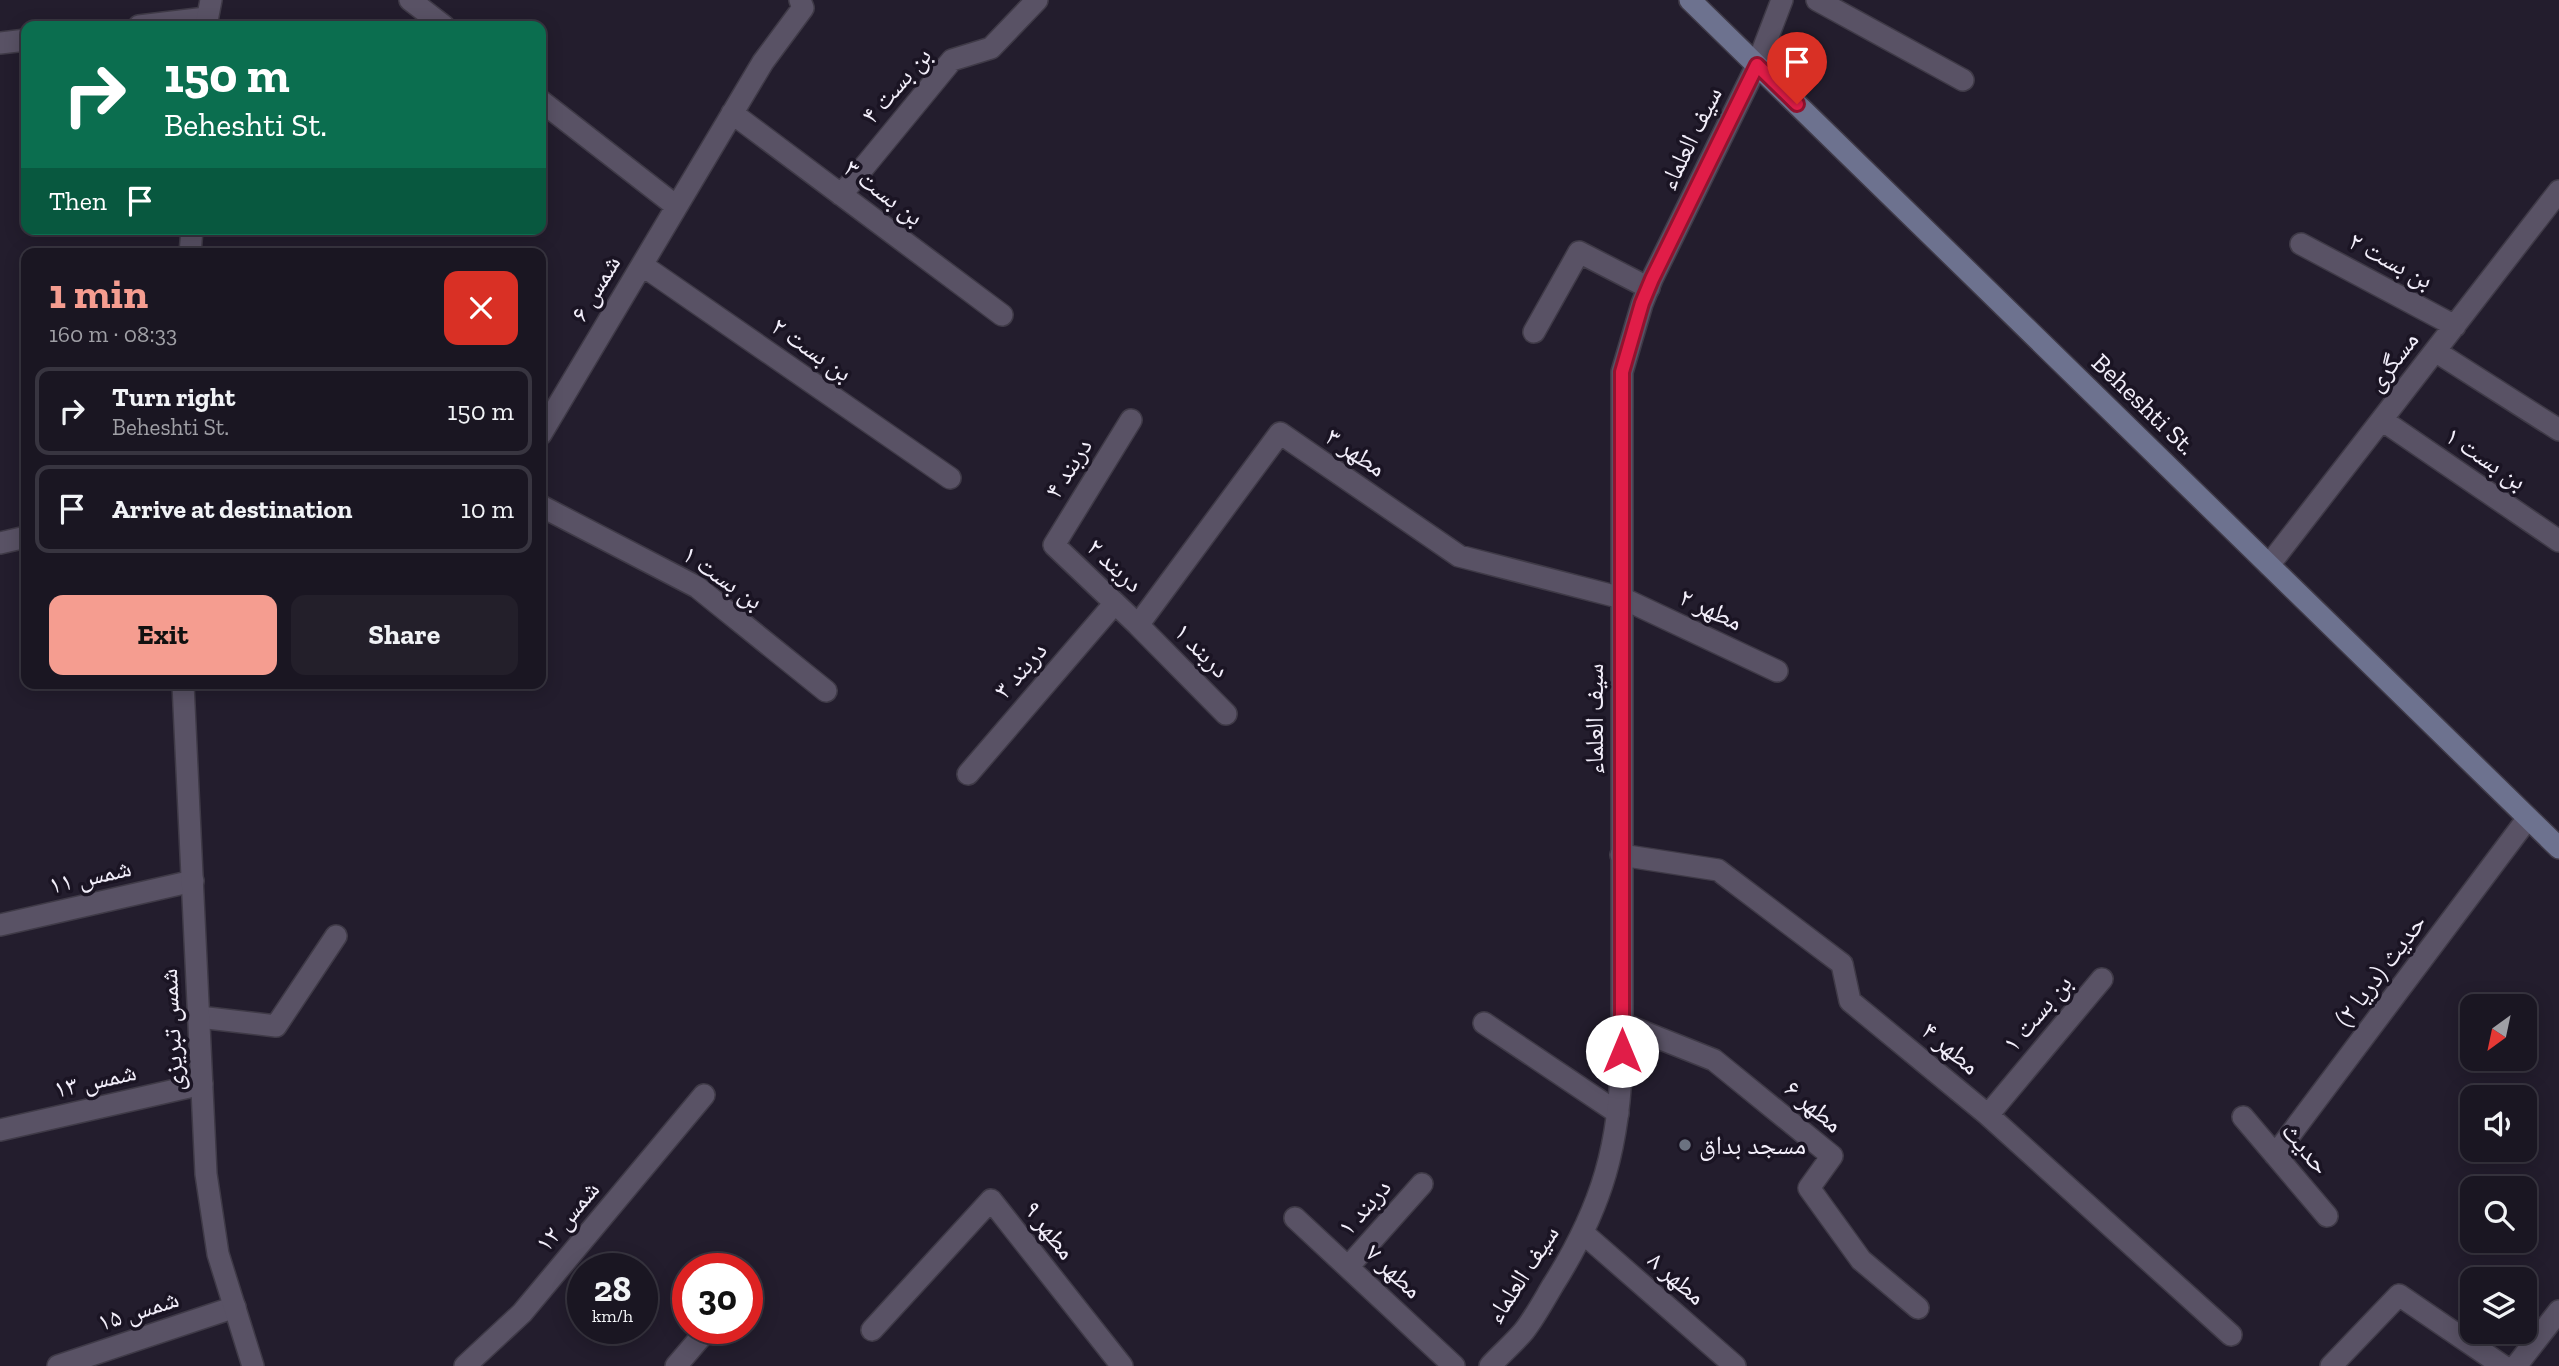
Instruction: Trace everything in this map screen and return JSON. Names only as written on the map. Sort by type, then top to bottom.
[{"type":"main road","name":"Beheshti St.","points":[[1690,0],[2559,848]]},
{"type":"street","points":[[410,0],[437,21]]},
{"type":"street","name":"شمس ۶","points":[[546,426],[763,62],[803,8],[800,0]]},
{"type":"street","name":"بن بست ۴","points":[[841,195],[952,60],[990,48],[1037,0]]},
{"type":"street","name":"سیف العلماء","points":[[1490,1366],[1524,1331],[1583,1233],[1597,1204],[1607,1171],[1618,1113],[1622,1023],[1622,372],[1648,289],[1757,65],[1782,0]]},
{"type":"street","points":[[1817,0],[1963,80]]},
{"type":"street","points":[[170,21],[208,15]]},
{"type":"street","points":[[0,43],[21,41]]},
{"type":"street","points":[[546,105],[676,206]]},
{"type":"street","name":"بن بست ۳","points":[[732,113],[1002,315]]},
{"type":"street","name":"مسگری","points":[[2269,565],[2558,195]]},
{"type":"street","name":"بن بست ۲","points":[[2301,243],[2455,326]]},
{"type":"street","points":[[1534,332],[1579,252],[1648,289]]},
{"type":"street","name":"بن بست ۲","points":[[642,265],[950,478]]},
{"type":"street","points":[[2435,351],[2559,430]]},
{"type":"street","name":"دربند ۴","points":[[1054,545],[1131,420]]},
{"type":"street","name":"بن بست ۱","points":[[2382,420],[2559,541]]},
{"type":"street","name":"مطهر ۳","points":[[1138,625],[1280,433],[1459,556],[1622,598]]},
{"type":"street","name":"بن بست ۱","points":[[546,509],[697,587],[826,691]]},
{"type":"street","points":[[0,543],[21,538]]},
{"type":"street","name":"دربند ۲","points":[[1054,545],[1138,625]]},
{"type":"street","name":"مطهر ۲","points":[[1622,598],[1777,671]]},
{"type":"street","name":"دربند ۳","points":[[968,774],[1115,603]]},
{"type":"street","name":"دربند ۱","points":[[1138,625],[1226,714]]},
{"type":"street","name":"شمس تبریزی","points":[[183,689],[206,1174],[218,1254],[253,1366]]},
{"type":"street","name":"حدیث (دریا ۲)","points":[[2276,1155],[2528,818]]},
{"type":"street","name":"مطهر ۴","points":[[1621,855],[1718,870],[1842,964],[1850,1001],[1988,1115],[2231,1335]]},
{"type":"street","name":"شمس ۱۱","points":[[0,925],[192,881]]},
{"type":"street","points":[[199,1017],[276,1026],[336,936]]},
{"type":"street","name":"بن بست ۱","points":[[1988,1115],[2102,979]]},
{"type":"street","points":[[1484,1023],[1618,1113]]},
{"type":"street","name":"مطهر ۶","points":[[1622,1023],[1714,1060],[1832,1156],[1809,1188],[1861,1259],[1918,1308]]},
{"type":"street","name":"شمس ۱۳","points":[[0,1130],[202,1084]]},
{"type":"street","name":"شمس ۱۲","points":[[465,1366],[522,1313],[704,1094]]},
{"type":"street","name":"حدیث","points":[[2243,1117],[2327,1216]]},
{"type":"street","name":"دربند ۱","points":[[1348,1267],[1422,1184]]},
{"type":"street","name":"مطهر ۹","points":[[872,1330],[991,1200],[1122,1366]]},
{"type":"street","name":"مطهر ۷","points":[[1295,1218],[1454,1366]]},
{"type":"street","name":"مطهر ۸","points":[[1583,1233],[1735,1366]]},
{"type":"street","points":[[2331,1366],[2399,1294],[2503,1366]]},
{"type":"street","name":"شمس ۱۵","points":[[58,1366],[235,1307]]},
{"type":"street","points":[[2516,1366],[2559,1311]]},
{"type":"street","points":[[676,1366],[695,1344]]},
{"type":"place","name":"مسجد بداق","points":[[1685,1145]]},
{"type":"route","points":[[1622,1051],[1622,372],[1642,303],[1652,279],[1757,65],[1797,104]]}]
